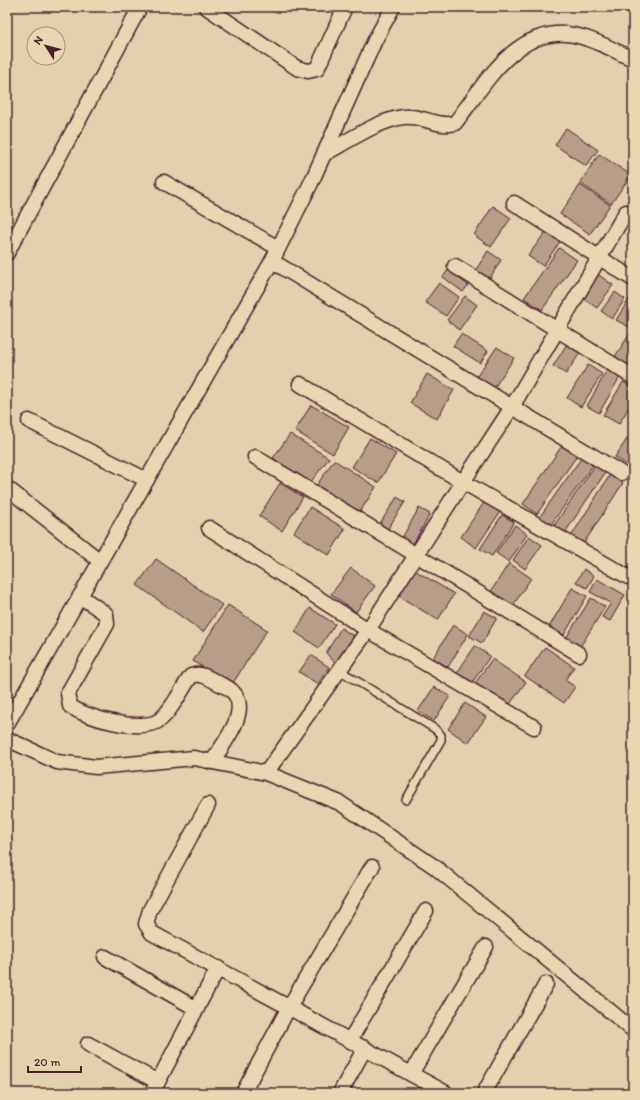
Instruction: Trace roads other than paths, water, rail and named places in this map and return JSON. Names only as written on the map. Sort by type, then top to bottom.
[{"type":"street","points":[[7,253],[140,7]]},
{"type":"street","points":[[206,7],[297,68],[308,70],[317,69],[345,7]]},
{"type":"street","points":[[7,724],[275,254],[324,154],[375,40],[393,7]]},
{"type":"street","points":[[324,154],[386,121],[404,117],[413,117],[447,126],[455,123],[506,58],[526,43],[548,35],[568,34],[584,38],[633,59]]},
{"type":"street","points":[[164,182],[512,406],[621,473]]},
{"type":"street","points":[[514,203],[633,280]]},
{"type":"street","points":[[266,773],[368,630],[512,406],[626,212]]},
{"type":"street","points":[[455,266],[633,377]]},
{"type":"street","points":[[300,384],[463,482],[628,577]]},
{"type":"street","points":[[29,421],[146,480]]},
{"type":"street","points":[[255,457],[580,654]]},
{"type":"street","points":[[7,488],[100,561]]},
{"type":"street","points":[[209,528],[368,630],[534,727]]},
{"type":"street","points":[[80,596],[106,614],[108,618],[107,624],[68,693],[70,706],[105,721],[134,725],[156,723],[171,709],[191,676],[197,674],[205,676],[233,691],[238,700],[240,711],[212,762]]},
{"type":"street","points":[[7,739],[57,762],[96,767],[194,758],[266,773],[340,803],[435,867],[633,1030]]},
{"type":"street","points":[[208,805],[150,910],[146,924],[152,933],[289,1006],[446,1093]]},
{"type":"street","points":[[243,1093],[289,1006],[372,867]]},
{"type":"street","points":[[350,1040],[426,911]]},
{"type":"street","points":[[411,1074],[486,947]]},
{"type":"street","points":[[105,957],[197,1009]]},
{"type":"street","points":[[88,1044],[155,1087],[218,968]]},
{"type":"street","points":[[484,1093],[546,984]]},
{"type":"street","points":[[340,1093],[365,1048]]},
{"type":"lane","points":[[339,670],[436,729],[441,735],[441,740],[406,800]]}]
